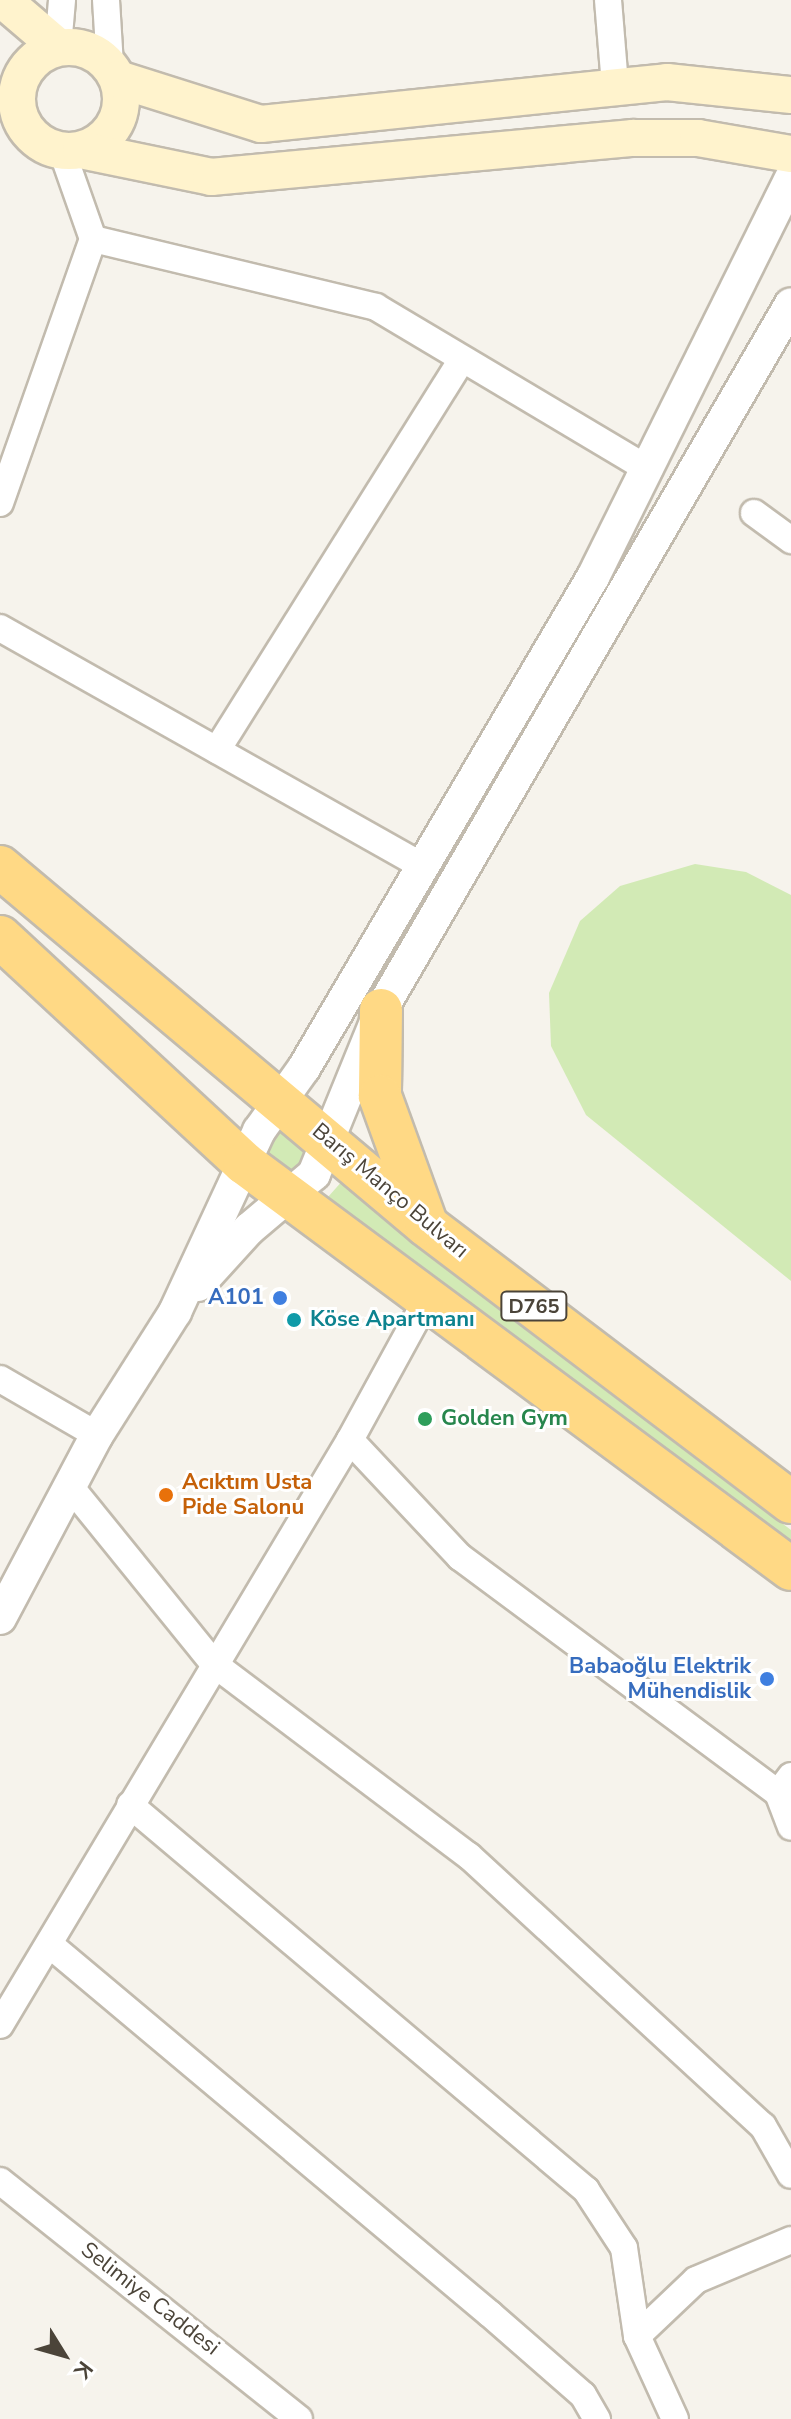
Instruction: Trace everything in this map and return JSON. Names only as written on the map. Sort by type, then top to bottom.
[{"type":"highway","name":"Barış Manço Bulvarı","points":[[0,867],[83,944],[329,1139],[426,1225],[791,1502]]},
{"type":"highway","name":"D765","points":[[0,937],[244,1163],[425,1303],[791,1569]]},
{"type":"highway","points":[[381,1010],[380,1096],[426,1225]]},
{"type":"main road","points":[[3,0],[58,47]]},
{"type":"main road","points":[[791,95],[682,83],[615,85],[261,124],[114,72],[96,53],[58,47],[41,54],[18,83],[10,107],[30,135],[72,151],[211,177],[633,138],[698,138],[791,154]]},
{"type":"main road","points":[[72,151],[116,123],[114,72]]},
{"type":"street","points":[[58,47],[62,0]]},
{"type":"street","points":[[106,0],[114,72]]},
{"type":"street","points":[[608,0],[615,85]]},
{"type":"street","points":[[0,503],[93,239],[72,151]]},
{"type":"street","points":[[0,1618],[73,1490],[97,1435],[175,1312],[244,1163],[423,866],[649,470],[791,178]]},
{"type":"street","points":[[93,239],[376,307],[649,470]]},
{"type":"street","points":[[175,1312],[249,1229],[314,1174],[381,1010],[791,304]]},
{"type":"street","points":[[217,750],[462,360]]},
{"type":"street","points":[[754,513],[791,540]]},
{"type":"street","points":[[0,628],[423,866]]},
{"type":"street","points":[[0,2025],[350,1440],[425,1303]]},
{"type":"street","points":[[0,1379],[97,1435]]},
{"type":"street","points":[[350,1440],[460,1557],[787,1791],[791,1827]]},
{"type":"street","points":[[73,1490],[214,1664],[469,1856],[763,2126],[791,2175]]},
{"type":"street","points":[[130,1805],[586,2190],[624,2248],[637,2336],[675,2419]]},
{"type":"street","points":[[49,1944],[514,2334],[583,2395],[597,2419]]},
{"type":"street","name":"Selimiye Caddesi","points":[[0,2181],[299,2419]]},
{"type":"street","points":[[637,2336],[696,2280],[791,2240]]},
{"type":"green space","points":[[695,864],[746,872],[791,895],[791,1281],[586,1115],[551,1046],[549,993],[580,921],[620,886]]},
{"type":"green space","points":[[284,1131],[298,1137],[304,1151],[298,1165],[284,1171],[270,1165],[264,1151],[270,1137]]},
{"type":"green space","points":[[344,1179],[589,1378],[791,1530],[791,1558],[320,1206]]},
{"type":"place","name":"A101","points":[[280,1298]]},
{"type":"place","name":"Köse Apartmanı","points":[[294,1320]]},
{"type":"place","name":"Golden Gym","points":[[425,1419]]},
{"type":"place","name":"Acıktım Usta Pide Salonu","points":[[166,1495]]},
{"type":"place","name":"Babaoğlu Elektrik Mühendislik","points":[[767,1679]]}]
